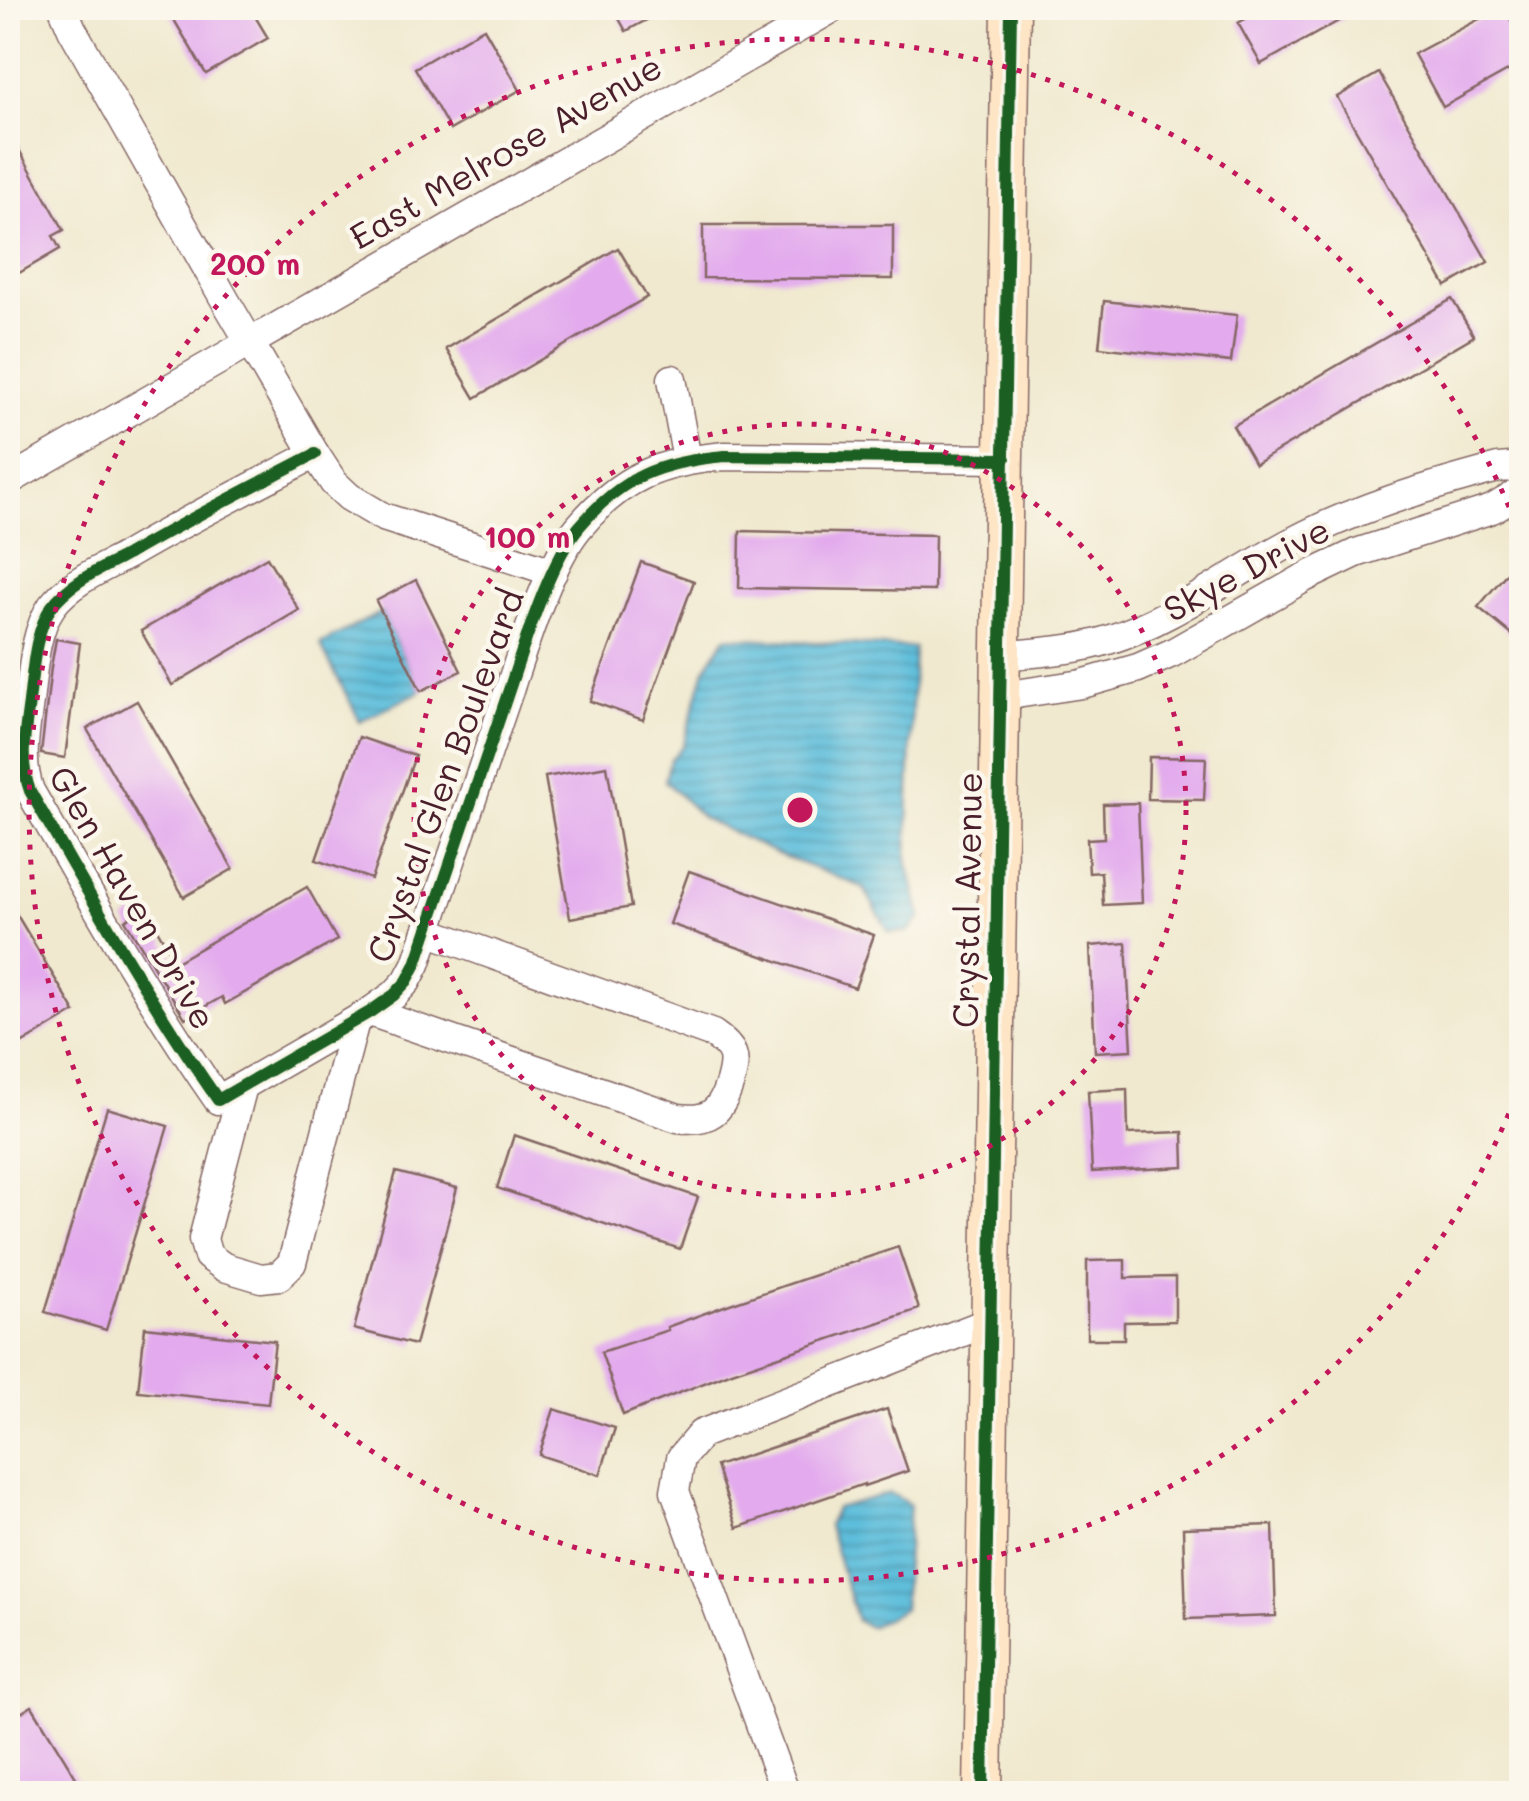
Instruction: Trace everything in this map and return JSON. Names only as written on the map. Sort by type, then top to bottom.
[{"type":"street","points":[[63,8],[225,300],[334,483],[383,517],[553,572]]},
{"type":"street","name":"East Melrose Avenue","points":[[8,481],[834,8]]},
{"type":"street","name":"Crystal Avenue","points":[[983,1794],[1011,8]]},
{"type":"street","points":[[672,379],[686,460]]},
{"type":"street","name":"Glen Haven Drive","points":[[218,1100],[177,1041],[30,792],[22,756],[34,661],[42,624],[62,595],[76,584],[315,454]]},
{"type":"street","name":"Crystal Glen Boulevard","points":[[218,1100],[362,1016],[394,995],[407,980],[416,964],[553,572],[576,531],[602,502],[650,471],[686,460],[725,456],[1005,459]]},
{"type":"street","name":"Skye Drive","points":[[1002,656],[1104,642],[1140,629],[1278,549],[1344,518],[1398,497],[1498,468],[1522,472]]},
{"type":"street","name":"Skye Drive","points":[[1002,696],[1082,684],[1138,668],[1356,553],[1492,508],[1522,491]]},
{"type":"street","points":[[1278,549],[1280,592]]},
{"type":"street","points":[[243,1086],[202,1239],[208,1256],[224,1267],[261,1278],[279,1276],[292,1263],[362,1016],[678,1118],[696,1120],[713,1114],[725,1099],[736,1062],[728,1045],[713,1034],[427,931]]},
{"type":"street","points":[[785,1792],[675,1491],[681,1458],[701,1434],[991,1321]]},
{"type":"water","points":[[382,612],[421,691],[360,721],[320,644]]},
{"type":"water","points":[[726,637],[914,648],[907,860],[921,917],[909,932],[889,932],[863,887],[780,855],[704,819],[665,781],[670,760],[683,746],[705,669]]},
{"type":"water","points":[[890,1493],[910,1505],[903,1609],[870,1627],[857,1621],[828,1526],[836,1508]]},
{"type":"building","points":[[167,8],[250,8],[268,38],[206,74]]},
{"type":"building","points":[[613,8],[669,8],[626,31]]},
{"type":"building","points":[[1266,8],[1362,8],[1261,64],[1238,23]]},
{"type":"building","points":[[1504,8],[1522,39],[1522,63],[1443,107],[1414,54]]},
{"type":"building","points":[[484,28],[520,90],[450,130],[415,68]]},
{"type":"building","points":[[1379,73],[1488,262],[1446,286],[1337,97]]},
{"type":"building","points":[[8,130],[64,230],[53,236],[60,249],[19,273],[8,254]]},
{"type":"building","points":[[703,225],[893,225],[893,279],[703,278]]},
{"type":"building","points":[[618,248],[647,297],[475,398],[446,349]]},
{"type":"building","points":[[1452,299],[1474,336],[1255,464],[1233,426]]},
{"type":"building","points":[[1104,301],[1237,315],[1231,362],[1099,347]]},
{"type":"building","points":[[740,531],[935,535],[934,591],[739,588]]},
{"type":"building","points":[[1522,555],[1522,643],[1478,607]]},
{"type":"building","points":[[267,557],[299,610],[172,685],[141,631]]},
{"type":"building","points":[[641,562],[694,581],[643,720],[590,701]]},
{"type":"building","points":[[416,580],[461,671],[421,691],[376,601]]},
{"type":"building","points":[[56,639],[80,643],[65,758],[41,754]]},
{"type":"building","points":[[137,701],[233,869],[184,897],[87,729]]},
{"type":"building","points":[[359,737],[415,756],[371,879],[316,860]]},
{"type":"building","points":[[1149,757],[1206,758],[1204,800],[1148,799]]},
{"type":"building","points":[[607,766],[631,907],[570,918],[545,777]]},
{"type":"building","points":[[1138,803],[1142,903],[1103,905],[1101,872],[1089,873],[1087,839],[1104,838],[1103,804]]},
{"type":"building","points":[[689,871],[874,935],[855,988],[670,924]]},
{"type":"building","points":[[307,887],[337,940],[225,1004],[222,997],[185,1018],[125,920],[145,908],[176,962]]},
{"type":"building","points":[[8,900],[75,1012],[21,1044],[8,1021]]},
{"type":"building","points":[[1126,943],[1132,1050],[1095,1052],[1090,946]]},
{"type":"building","points":[[1127,1089],[1128,1134],[1183,1132],[1184,1167],[1092,1172],[1088,1091]]},
{"type":"building","points":[[107,1108],[168,1126],[106,1330],[45,1312]]},
{"type":"building","points":[[514,1135],[698,1197],[680,1249],[497,1188]]},
{"type":"building","points":[[396,1172],[457,1188],[415,1345],[354,1329]]},
{"type":"building","points":[[898,1247],[919,1309],[732,1372],[623,1415],[601,1352]]},
{"type":"building","points":[[1125,1260],[1125,1278],[1175,1277],[1175,1321],[1124,1322],[1124,1339],[1087,1339],[1087,1261]]},
{"type":"building","points":[[145,1327],[275,1341],[268,1404],[138,1391]]},
{"type":"building","points":[[554,1409],[615,1428],[600,1475],[539,1455]]},
{"type":"building","points":[[887,1409],[908,1471],[737,1528],[716,1466]]},
{"type":"building","points":[[1273,1525],[1276,1616],[1186,1619],[1183,1528]]},
{"type":"building","points":[[32,1706],[86,1794],[8,1794],[8,1721]]},
{"type":"cycle path","points":[[983,1794],[1011,8]]},
{"type":"cycle path","points":[[315,454],[77,583],[59,597],[46,616],[33,665],[24,747],[30,791],[144,986],[218,1100],[370,1012],[407,981],[547,584],[579,527],[611,495],[662,468],[725,456],[1005,459]]}]
